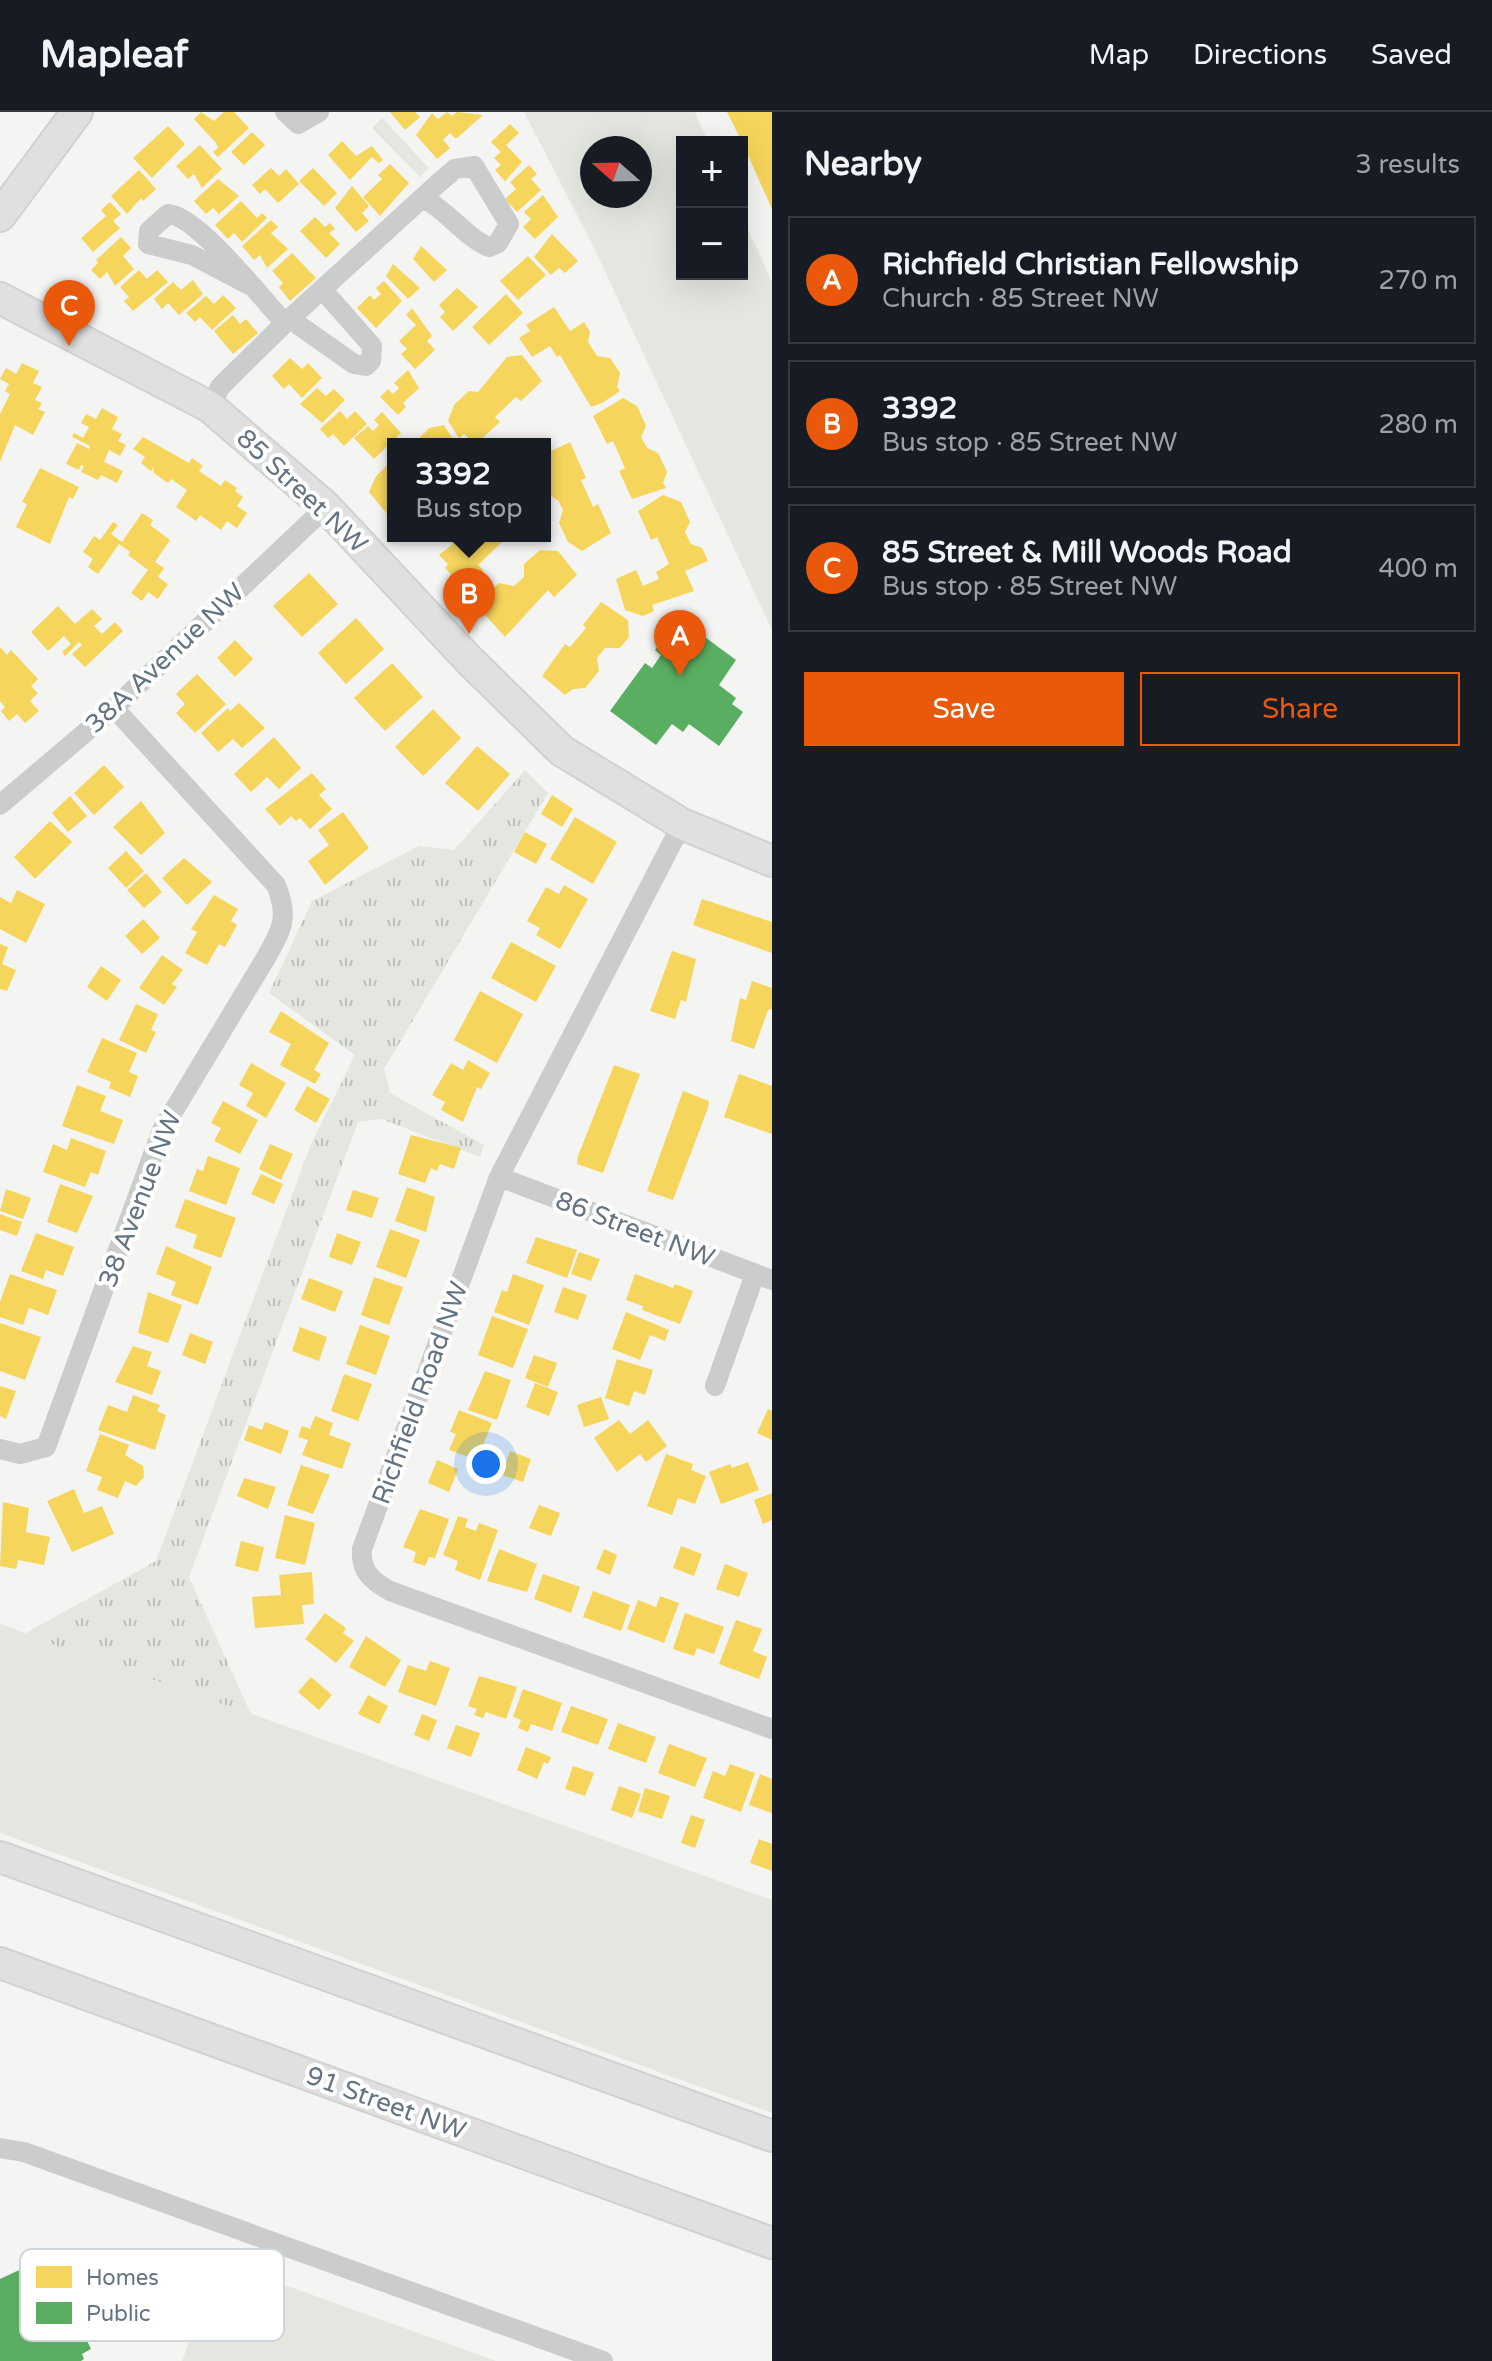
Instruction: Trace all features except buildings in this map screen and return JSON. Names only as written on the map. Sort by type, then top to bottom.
[{"type":"main road","points":[[0,216],[77,112]]},
{"type":"main road","name":"85 Street NW","points":[[0,298],[210,407],[326,507],[469,660],[562,751],[682,824],[772,861]]},
{"type":"main road","points":[[0,1857],[772,2136]]},
{"type":"main road","name":"91 Street NW","points":[[0,1963],[772,2243]]},
{"type":"street","points":[[285,112],[298,124],[319,112]]},
{"type":"street","points":[[210,407],[220,387],[287,321],[423,198]]},
{"type":"street","points":[[249,285],[192,255],[148,244],[149,231],[168,214],[189,221],[287,321],[354,364],[366,366],[371,361],[372,346],[322,289]]},
{"type":"street","name":"38A Avenue NW","points":[[0,805],[114,708],[326,507]]},
{"type":"street","name":"38 Avenue NW","points":[[0,1449],[20,1454],[46,1447],[56,1428],[162,1130],[264,961],[279,933],[286,909],[276,885],[114,708]]},
{"type":"street","name":"Richfield Road NW","points":[[682,824],[499,1177],[362,1549],[361,1561],[366,1572],[390,1591],[772,1729]]},
{"type":"street","name":"86 Street NW","points":[[499,1177],[763,1277]]},
{"type":"street","points":[[715,1386],[763,1277]]},
{"type":"street","points":[[0,2148],[24,2152],[67,2167],[603,2361]]},
{"type":"green space","points":[[524,112],[695,112],[705,136],[676,136],[676,280],[748,280],[748,229],[772,282],[772,630],[595,250]]},
{"type":"green space","points":[[382,118],[429,168],[420,177],[372,128]]},
{"type":"green space","points":[[525,770],[548,793],[384,1069],[390,1093],[484,1145],[480,1157],[382,1119],[358,1122],[189,1577],[251,1714],[24,1634],[156,1561],[311,1144],[355,1055],[269,993],[312,901],[419,846],[454,850]]},
{"type":"green space","points":[[0,1624],[772,1900],[772,2113],[0,1833]]},
{"type":"green space","points":[[284,2285],[496,2361],[182,2361],[189,2341],[284,2341]]},
{"type":"place","name":"85 Street & Mill Woods Road","points":[[69,346]]},
{"type":"place","name":"3392","points":[[469,634]]},
{"type":"place","name":"Richfield Christian Fellowship","points":[[680,676]]}]
